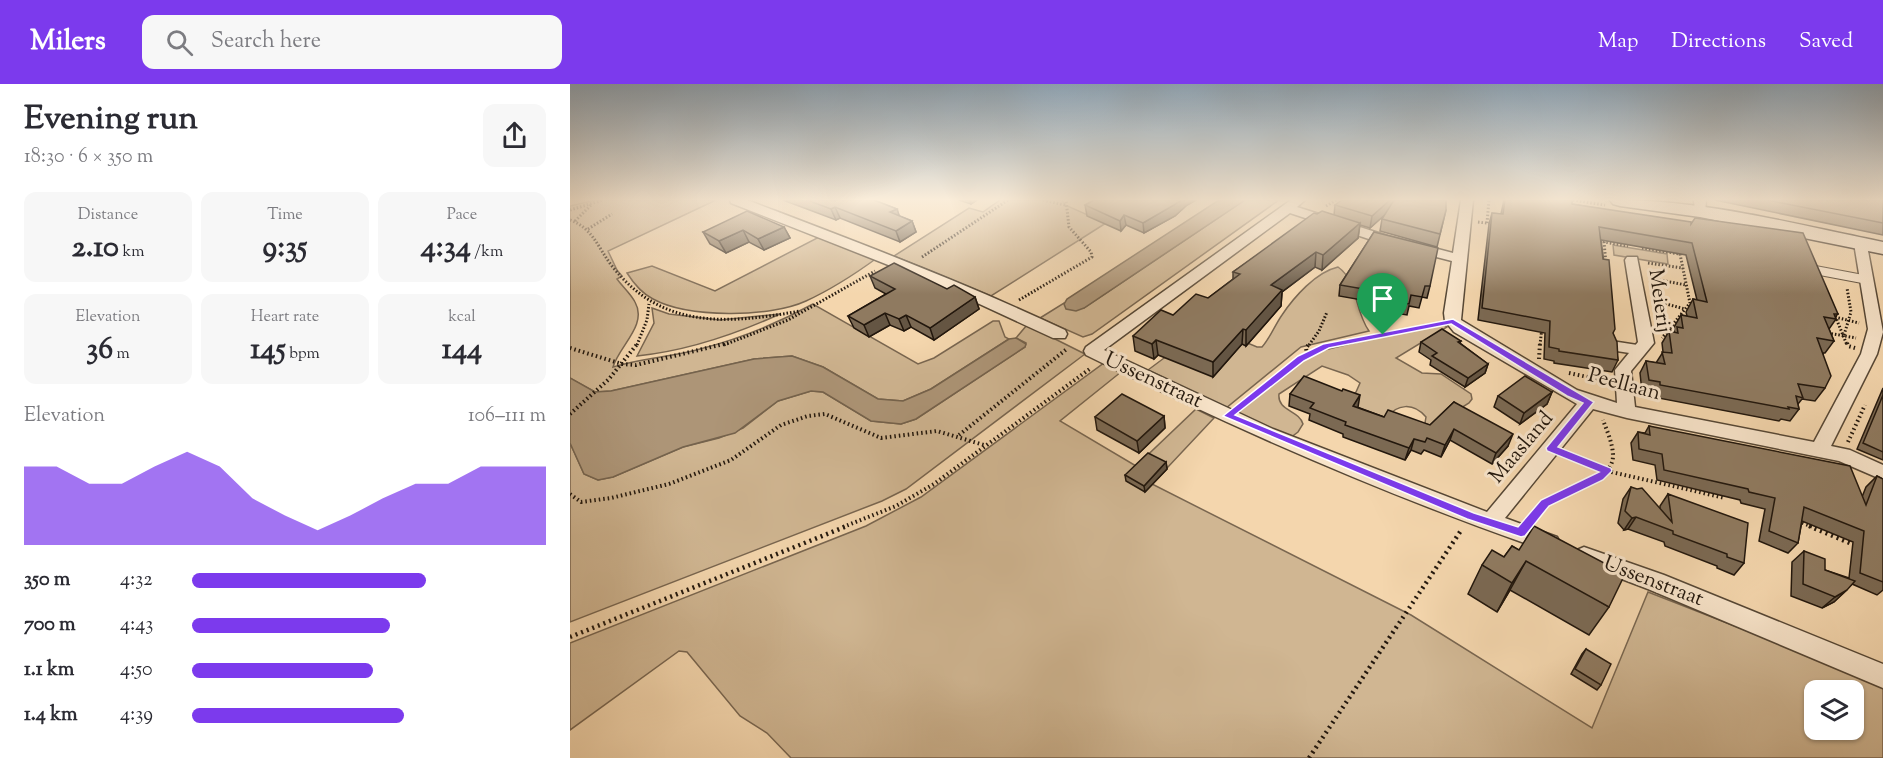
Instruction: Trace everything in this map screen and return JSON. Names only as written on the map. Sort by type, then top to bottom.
[{"type":"street","points":[[817,231],[909,266],[1059,334]]},
{"type":"street","points":[[1098,355],[1258,231]]},
{"type":"street","points":[[1364,231],[1383,239],[1460,259]]},
{"type":"street","points":[[1453,321],[1452,313],[1464,231]]},
{"type":"street","points":[[1801,231],[1883,248]]},
{"type":"street","points":[[1819,450],[1870,348],[1876,329],[1861,243]]},
{"type":"street","name":"Meierij","points":[[1627,412],[1623,370],[1646,343],[1634,268]]},
{"type":"street","name":"Peellaan","points":[[1453,321],[1460,328],[1570,394],[1589,402],[1627,412],[1843,454],[1883,473]]},
{"type":"street","name":"Ussenstraat","points":[[1098,355],[1227,416],[1471,516],[1656,582],[1883,675]]},
{"type":"street","name":"Maasland","points":[[1490,522],[1589,402]]},
{"type":"lane","points":[[1815,270],[1868,280]]},
{"type":"lane","points":[[1614,346],[1640,350]]},
{"type":"path","points":[[590,231],[611,265],[649,304],[674,313],[721,321],[749,320],[806,310]]},
{"type":"path","points":[[909,266],[961,231]]},
{"type":"path","points":[[1006,308],[1092,257],[1091,252],[1073,231]]},
{"type":"path","points":[[1596,239],[1604,242]]},
{"type":"path","points":[[1670,245],[1679,253]]},
{"type":"path","points":[[570,348],[621,364],[645,363],[722,345],[748,337],[806,310],[891,260]]},
{"type":"path","points":[[1634,268],[1686,285]]},
{"type":"path","points":[[1639,298],[1696,311]]},
{"type":"path","points":[[570,414],[597,390],[641,341],[648,321],[649,304]]},
{"type":"path","points":[[1831,306],[1848,346],[1870,348]]},
{"type":"path","points":[[1307,355],[1305,348],[1319,331],[1327,312]]},
{"type":"path","points":[[1227,416],[1307,355],[1326,346],[1453,321]]},
{"type":"path","points":[[1536,361],[1540,358],[1542,321]]},
{"type":"path","points":[[1541,330],[1552,331]]},
{"type":"path","points":[[1821,332],[1844,335],[1870,348]]},
{"type":"path","points":[[958,436],[1072,344]]},
{"type":"path","points":[[570,637],[896,506],[934,484],[1098,355]]},
{"type":"path","points":[[1843,454],[1869,396]]},
{"type":"path","points":[[1845,398],[1864,406]]},
{"type":"path","points":[[570,494],[580,502],[611,498],[669,484],[731,460],[781,425],[808,416],[825,414],[881,438],[937,431],[985,445]]},
{"type":"path","points":[[1521,533],[1545,503],[1599,478],[1607,471],[1613,461],[1602,419]]},
{"type":"path","points":[[1551,448],[1607,471],[1725,498]]},
{"type":"path","points":[[1309,758],[1471,516]]},
{"type":"path","points":[[1793,519],[1863,548]]},
{"type":"path","points":[[1853,532],[1853,544]]},
{"type":"shaded area","points":[[570,231],[649,231],[608,251],[622,276],[617,279],[633,299],[638,311],[635,327],[613,367],[689,352],[729,340],[772,324],[813,304],[918,364],[934,358],[993,321],[999,321],[1005,337],[1009,339],[931,389],[903,401],[878,399],[823,367],[792,356],[754,359],[611,391],[595,392],[570,378]]},
{"type":"shaded area","points":[[932,231],[1093,231],[991,296],[894,256]]},
{"type":"shaded area","points":[[1171,231],[1198,231],[1084,308],[1076,311],[1066,309],[1064,304],[1067,299]]},
{"type":"shaded area","points":[[1198,231],[1235,231],[1092,334],[1083,337],[1040,318],[1064,303],[1084,308]]},
{"type":"shaded area","points":[[819,237],[877,258],[815,297],[790,307],[771,311],[729,313],[686,310],[668,305],[645,294],[627,273],[652,266],[715,291]]},
{"type":"shaded area","points":[[1613,245],[1667,254],[1668,264],[1614,255]]},
{"type":"shaded area","points":[[1338,267],[1353,288],[1364,323],[1369,331],[1301,347],[1226,408],[1148,370],[1207,326],[1262,347],[1299,293],[1322,274]]},
{"type":"shaded area","points":[[652,308],[669,314],[720,320],[780,314],[710,341],[637,356],[654,323]]},
{"type":"shaded area","points":[[1440,322],[1447,327],[1396,358],[1422,373],[1441,374],[1471,394],[1472,399],[1469,403],[1431,427],[1425,423],[1426,417],[1421,412],[1411,407],[1395,410],[1386,418],[1362,412],[1347,399],[1356,392],[1360,383],[1348,375],[1322,366],[1279,394],[1281,404],[1301,419],[1303,424],[1290,438],[1237,413],[1312,353]]},
{"type":"shaded area","points":[[1027,325],[1085,354],[906,489],[882,501],[570,622],[570,443],[584,474],[598,480],[613,477],[683,447],[719,438],[743,428],[778,401],[811,391],[823,392],[871,421],[901,424],[916,419],[1025,347],[1026,343],[1016,338]]},
{"type":"shaded area","points":[[1016,338],[1026,344],[1025,347],[916,419],[901,424],[871,421],[823,392],[811,391],[778,401],[735,433],[683,447],[613,477],[598,480],[584,474],[570,443],[570,378],[595,392],[611,391],[754,359],[792,356],[823,367],[878,399],[903,401],[931,389],[1009,339]]},
{"type":"shaded area","points":[[1104,363],[1121,372],[1060,421],[1136,466],[1196,409],[1214,418],[1152,484],[1411,615],[1592,728],[1648,592],[1809,655],[1883,688],[1883,758],[791,758],[767,733],[740,716],[687,652],[679,651],[570,730],[570,643],[866,526],[921,497]]},
{"type":"building","points":[[704,231],[740,231],[719,241]]},
{"type":"building","points":[[745,231],[774,231],[758,239]]},
{"type":"building","points":[[1289,231],[1350,231],[1323,255],[1316,252],[1271,285],[1282,290],[1213,362],[1156,340],[1152,344],[1133,336],[1161,310],[1173,315],[1196,294],[1208,298],[1240,274],[1233,272]]},
{"type":"building","points":[[1490,231],[1600,231],[1603,259],[1609,260],[1615,329],[1613,333],[1617,342],[1618,360],[1559,351],[1559,349],[1549,347],[1550,321],[1482,308]]},
{"type":"building","points":[[1625,231],[1803,233],[1838,314],[1834,314],[1836,319],[1824,317],[1834,341],[1817,338],[1831,376],[1825,388],[1798,384],[1803,398],[1796,396],[1799,409],[1660,385],[1660,382],[1649,380],[1646,361],[1665,364],[1662,352],[1672,353],[1669,331],[1678,333],[1677,327],[1683,328],[1681,315],[1697,318],[1693,299],[1707,302],[1692,243]]},
{"type":"building","points":[[1374,232],[1438,248],[1430,286],[1425,286],[1422,297],[1411,295],[1409,304],[1392,301],[1393,294],[1340,285]]},
{"type":"building","points":[[894,263],[947,289],[954,285],[975,297],[930,328],[906,315],[899,319],[885,313],[864,325],[848,316],[895,289],[870,276]]},
{"type":"building","points":[[1442,329],[1461,341],[1458,342],[1488,364],[1468,378],[1432,356],[1437,353],[1421,342]]},
{"type":"building","points":[[1304,376],[1342,391],[1343,389],[1360,395],[1353,406],[1384,417],[1388,410],[1430,425],[1454,402],[1513,434],[1496,453],[1454,429],[1445,445],[1427,438],[1425,442],[1414,439],[1409,448],[1345,425],[1346,422],[1310,408],[1314,403],[1290,394]]},
{"type":"building","points":[[1525,376],[1552,392],[1524,413],[1498,396]]},
{"type":"building","points":[[1122,394],[1164,416],[1137,441],[1095,417]]},
{"type":"building","points":[[1883,395],[1883,452],[1863,443]]},
{"type":"building","points":[[1649,426],[1850,466],[1866,505],[1877,476],[1883,479],[1883,582],[1860,573],[1864,531],[1804,507],[1798,543],[1769,531],[1775,498],[1749,492],[1748,489],[1664,470],[1662,454],[1639,449],[1638,432],[1650,435]]},
{"type":"building","points":[[1148,453],[1166,462],[1144,486],[1125,475]]},
{"type":"building","points":[[1631,487],[1642,488],[1672,522],[1668,494],[1748,523],[1744,563],[1727,557],[1727,554],[1673,534],[1673,531],[1636,517],[1632,518],[1625,511]]},
{"type":"building","points":[[1534,526],[1625,574],[1609,607],[1526,561],[1512,583],[1482,565],[1492,550],[1504,557],[1512,546],[1519,550]]},
{"type":"building","points":[[1804,551],[1825,559],[1825,570],[1855,581],[1847,590],[1835,597],[1803,584]]},
{"type":"building","points":[[1586,649],[1611,664],[1601,685],[1575,669]]},
{"type":"route","points":[[1453,321],[1460,328],[1570,394],[1589,402],[1551,448],[1607,471],[1599,478],[1545,503],[1521,533],[1471,516],[1227,416],[1301,358],[1326,346],[1383,335],[1453,321]]}]
